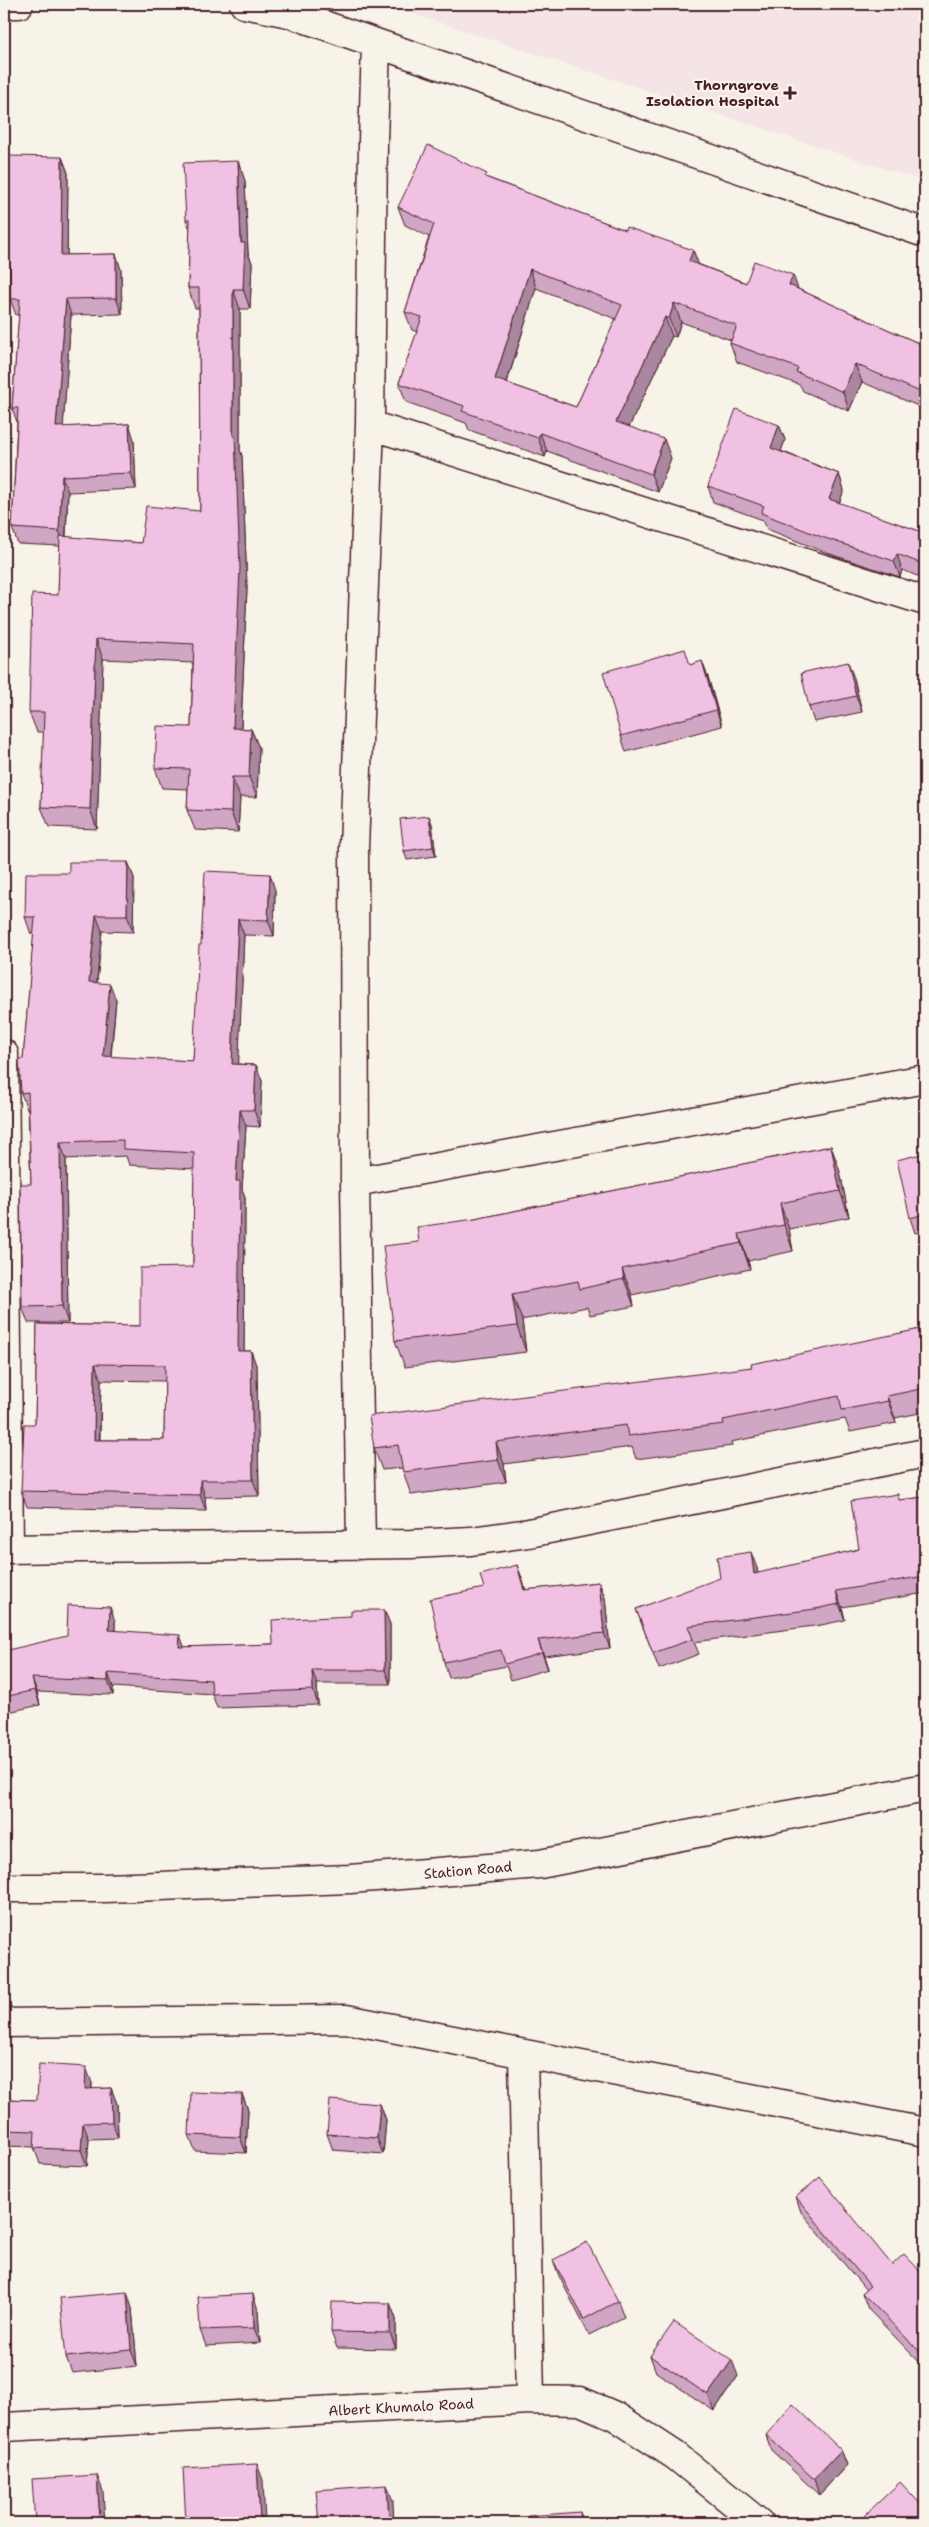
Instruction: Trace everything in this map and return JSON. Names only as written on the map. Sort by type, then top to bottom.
[{"type":"street","points":[[4,4],[19,4]]},
{"type":"street","points":[[244,4],[288,14],[925,233]]},
{"type":"street","points":[[362,1545],[355,1182],[354,848],[370,425],[376,44]]},
{"type":"street","points":[[370,425],[925,601]]},
{"type":"street","points":[[4,1054],[6,1549],[362,1545],[471,1540],[529,1533],[925,1453]]},
{"type":"street","points":[[355,1182],[925,1079]]},
{"type":"street","name":"Station Road","points":[[4,1888],[115,1887],[350,1879],[540,1864],[925,1788]]},
{"type":"street","points":[[4,2022],[346,2019],[925,2132]]},
{"type":"street","points":[[523,2054],[530,2400]]},
{"type":"street","name":"Albert Khumalo Road","points":[[4,2427],[530,2400],[580,2402],[614,2416],[676,2456],[759,2523]]},
{"type":"shaded area","name":"Thorngrove Isolation Hospital","points":[[383,4],[925,4],[925,182]]},
{"type":"building","points":[[428,145],[487,174],[485,177],[625,230],[626,227],[693,250],[689,261],[746,283],[754,261],[793,275],[789,285],[925,346],[925,394],[855,364],[843,392],[796,372],[798,368],[730,343],[737,326],[674,303],[669,319],[665,317],[616,422],[664,439],[651,474],[540,433],[538,438],[462,411],[464,406],[399,383],[422,317],[405,312],[434,224],[398,207]],"holes":[[[530,269],[622,305],[576,407],[495,379]]]},
{"type":"building","points":[[8,156],[62,157],[61,255],[116,254],[116,298],[66,299],[56,427],[129,424],[131,473],[62,476],[59,531],[12,528],[18,408],[12,408],[20,299],[10,299]]},
{"type":"building","points":[[238,161],[241,243],[245,243],[243,289],[233,289],[233,436],[235,436],[240,568],[233,728],[251,729],[249,777],[232,777],[231,812],[187,810],[189,769],[155,768],[157,726],[191,727],[194,644],[96,639],[90,809],[41,807],[44,712],[29,712],[32,594],[58,595],[60,536],[141,543],[146,506],[200,511],[199,288],[188,288],[190,220],[186,220],[183,163]]},
{"type":"building","points":[[736,409],[779,425],[771,448],[839,474],[829,499],[925,533],[925,565],[897,554],[894,561],[822,537],[761,513],[764,506],[708,486]]},
{"type":"building","points":[[685,649],[690,665],[702,661],[716,710],[621,736],[603,672]]},
{"type":"building","points":[[848,662],[856,696],[809,707],[801,673]]},
{"type":"building","points":[[429,816],[433,847],[404,851],[400,819]]},
{"type":"building","points":[[69,862],[128,862],[127,915],[96,915],[89,982],[110,984],[103,1056],[193,1061],[205,871],[270,874],[268,920],[238,919],[232,1064],[256,1065],[254,1110],[240,1110],[236,1181],[240,1181],[238,1351],[251,1351],[253,1480],[200,1480],[200,1495],[21,1491],[24,1424],[35,1424],[37,1324],[140,1326],[140,1268],[193,1267],[194,1153],[123,1149],[123,1140],[60,1142],[62,1306],[22,1307],[20,1184],[31,1184],[28,1092],[21,1093],[19,1059],[23,1059],[35,917],[25,917],[26,873],[69,873]],"holes":[[[95,1364],[165,1365],[164,1440],[94,1440]]]},
{"type":"building","points":[[831,1146],[840,1191],[780,1203],[784,1225],[739,1234],[741,1243],[622,1269],[624,1279],[580,1289],[578,1281],[512,1294],[517,1326],[395,1341],[383,1246],[419,1242],[417,1227],[475,1219]]},
{"type":"building","points":[[925,1153],[925,1214],[910,1218],[897,1160]]},
{"type":"building","points":[[925,1328],[925,1388],[887,1396],[888,1401],[842,1410],[839,1396],[723,1420],[724,1424],[628,1436],[626,1425],[496,1442],[498,1460],[403,1472],[398,1445],[374,1448],[369,1416],[752,1367],[751,1364]]},
{"type":"building","points":[[898,1494],[899,1500],[925,1497],[925,1576],[836,1591],[839,1604],[688,1626],[693,1639],[653,1653],[636,1609],[720,1578],[717,1557],[751,1552],[754,1574],[859,1549],[851,1501]]},
{"type":"building","points":[[517,1565],[524,1590],[599,1582],[604,1633],[538,1640],[542,1653],[505,1664],[501,1650],[444,1662],[430,1599],[484,1588],[480,1575]]},
{"type":"building","points":[[68,1605],[110,1607],[109,1630],[180,1635],[179,1647],[273,1644],[272,1620],[351,1616],[351,1610],[384,1610],[385,1670],[312,1670],[313,1690],[212,1694],[211,1680],[108,1673],[108,1681],[32,1678],[35,1690],[4,1697],[4,1651],[67,1636]]},
{"type":"building","points":[[39,2064],[86,2067],[85,2089],[111,2088],[112,2122],[83,2123],[81,2150],[34,2148],[35,2131],[4,2130],[4,2099],[37,2100]]},
{"type":"building","points":[[191,2092],[242,2094],[240,2137],[189,2135]]},
{"type":"building","points":[[330,2100],[380,2104],[377,2138],[327,2134]]},
{"type":"building","points":[[820,2177],[892,2265],[904,2254],[925,2276],[925,2357],[862,2293],[870,2286],[796,2197]]},
{"type":"building","points":[[587,2242],[618,2301],[584,2319],[553,2260]]},
{"type":"building","points":[[127,2292],[131,2350],[66,2357],[60,2298]]},
{"type":"building","points":[[253,2294],[254,2328],[200,2330],[198,2297]]},
{"type":"building","points":[[332,2302],[390,2303],[390,2333],[331,2332]]},
{"type":"building","points":[[674,2322],[732,2360],[708,2395],[650,2356]]},
{"type":"building","points":[[793,2404],[841,2450],[814,2479],[766,2435]]},
{"type":"building","points":[[257,2464],[260,2523],[186,2523],[183,2468]]},
{"type":"building","points":[[97,2475],[100,2523],[35,2523],[32,2479]]},
{"type":"building","points":[[900,2482],[925,2509],[925,2523],[871,2523],[864,2516]]},
{"type":"building","points":[[387,2485],[389,2523],[319,2523],[316,2490]]},
{"type":"building","points":[[580,2512],[581,2523],[529,2523],[528,2516]]},
{"type":"place","name":"Thorngrove Isolation Hospital","points":[[790,93]]}]
